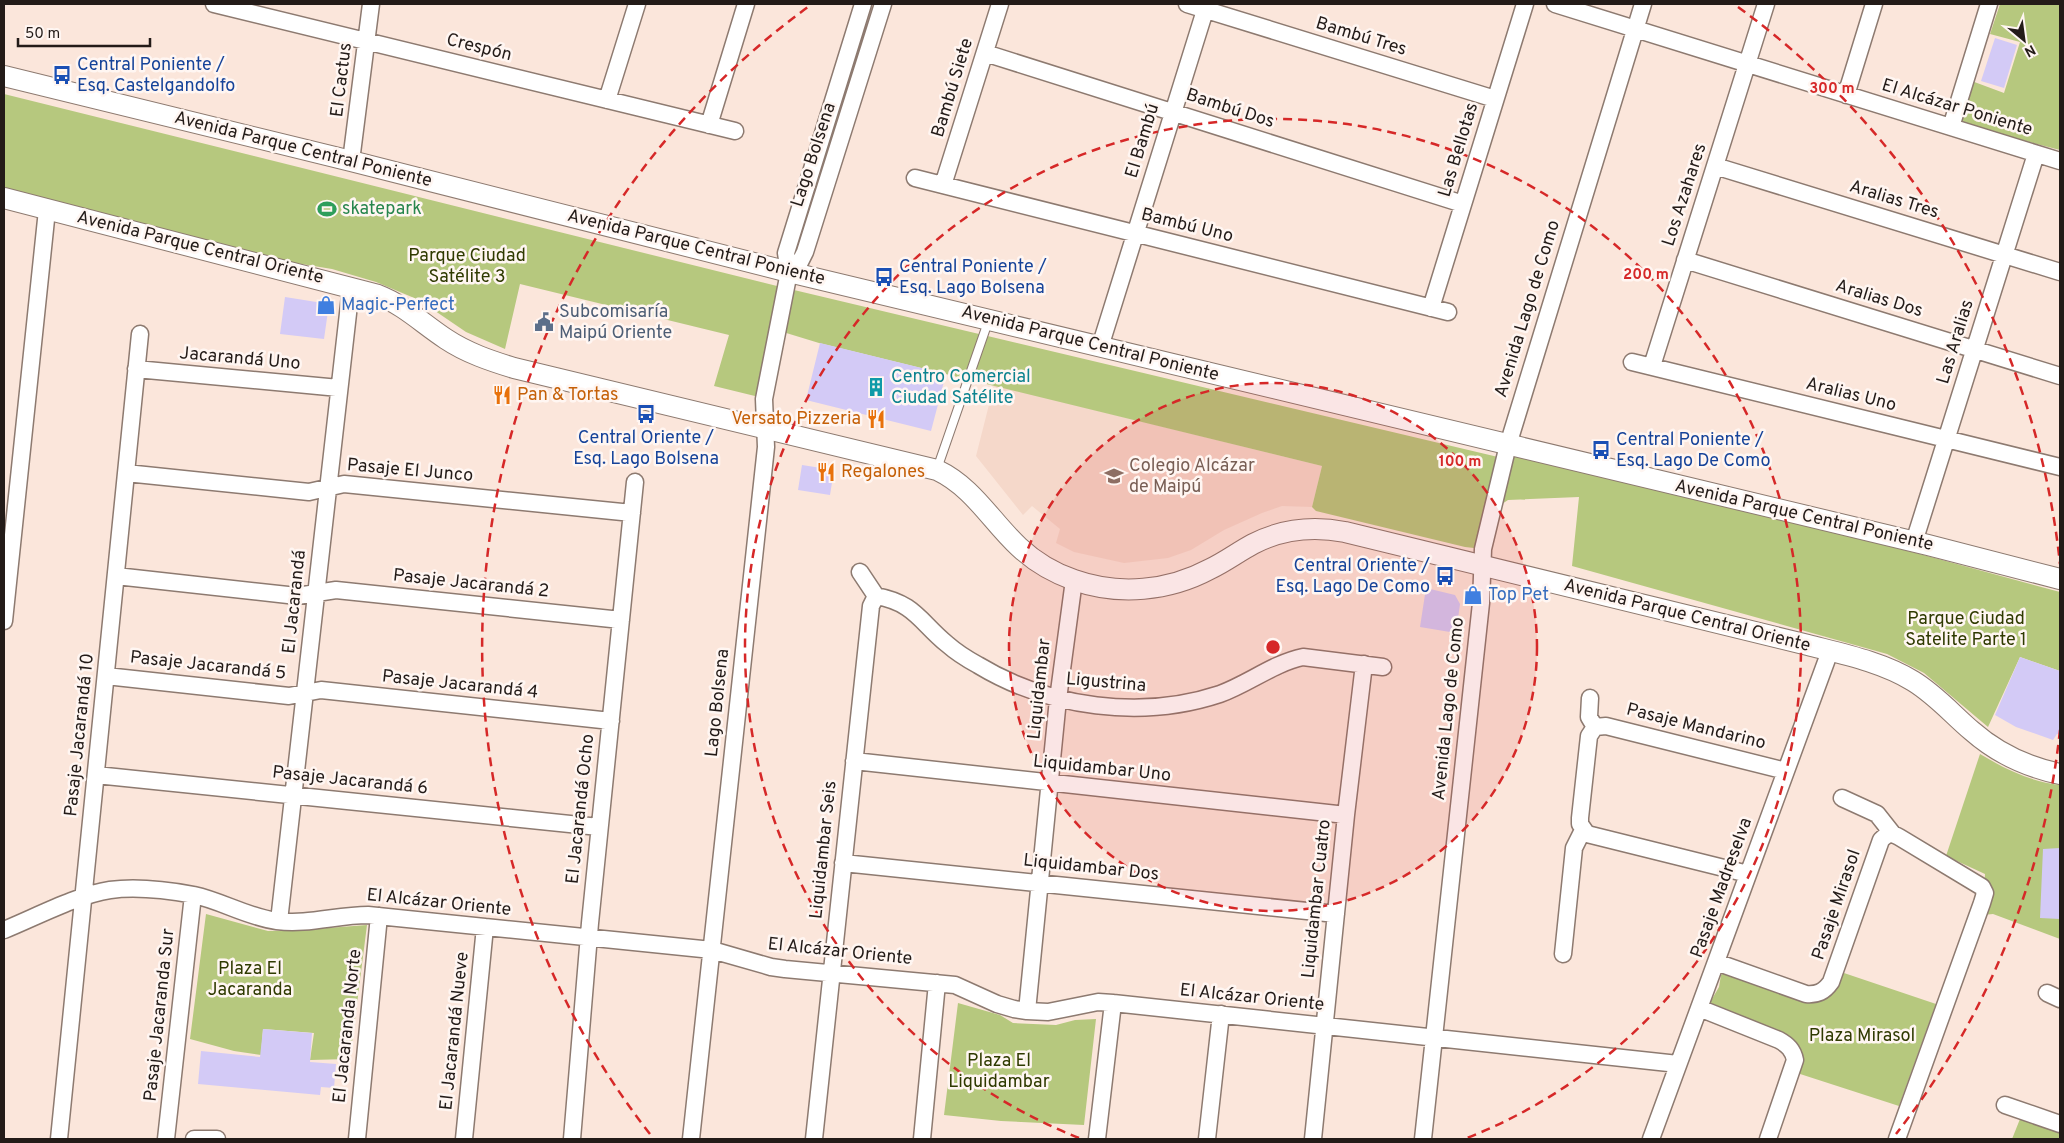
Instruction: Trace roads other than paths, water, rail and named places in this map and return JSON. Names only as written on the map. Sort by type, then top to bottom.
[{"type":"street","name":"Crespón","points":[[214,4],[734,131]]},
{"type":"street","name":"El Cactus","points":[[351,161],[371,4]]},
{"type":"street","points":[[607,100],[637,4]]},
{"type":"street","points":[[709,125],[746,4]]},
{"type":"street","name":"Lago Bolsena","points":[[691,1139],[765,456],[764,398],[788,272],[787,248],[863,4]]},
{"type":"street","name":"Lago Bolsena","points":[[788,272],[800,262],[805,252],[883,4]]},
{"type":"street","name":"Bambú Siete","points":[[943,185],[1000,4]]},
{"type":"street","name":"Bambú Tres","points":[[1187,4],[1206,7],[1495,99]]},
{"type":"street","name":"Las Bellotas","points":[[1431,308],[1525,4]]},
{"type":"street","name":"El Alcázar Poniente","points":[[1555,4],[2060,161]]},
{"type":"street","name":"Avenida Lago de Como","points":[[1423,1139],[1481,603],[1484,549],[1508,445],[1643,4]]},
{"type":"street","name":"Los Azahares","points":[[1652,366],[1766,4]]},
{"type":"street","points":[[1846,95],[1874,4]]},
{"type":"street","points":[[1951,127],[1989,4]]},
{"type":"street","name":"El Bambú","points":[[1100,346],[1206,7]]},
{"type":"street","points":[[852,41],[870,46]]},
{"type":"street","name":"Bambú Dos","points":[[985,53],[1463,204]]},
{"type":"street","name":"Avenida Parque Central Poniente","points":[[4,76],[351,161],[788,272],[1914,542],[2060,579]]},
{"type":"street","name":"Las Aralias","points":[[1914,542],[2036,154]]},
{"type":"street","name":"Aralias Tres","points":[[1715,166],[2060,272]]},
{"type":"street","name":"Bambú Uno","points":[[915,178],[1448,312]]},
{"type":"street","name":"Avenida Parque Central Oriente","points":[[4,198],[351,287],[394,302],[456,345],[501,364],[937,470],[952,478],[971,493],[1018,546],[1033,559],[1060,575],[1074,580],[1105,588],[1120,589],[1154,588],[1171,585],[1210,570],[1264,539],[1291,531],[1318,529],[1345,532],[1830,651],[1879,666],[1912,680],[1930,692],[1970,730],[1995,749],[2030,766],[2060,774]]},
{"type":"street","points":[[4,621],[47,210]]},
{"type":"street","name":"Aralias Dos","points":[[1685,260],[2060,376]]},
{"type":"street","name":"El Jacarandá","points":[[279,921],[351,287]]},
{"type":"street","name":"Pasaje Jacarandá 10","points":[[59,1139],[140,334]]},
{"type":"street","name":"Aralias Uno","points":[[1632,362],[2060,467]]},
{"type":"street","name":"Jacarandá Uno","points":[[136,369],[339,388]]},
{"type":"street","name":"Pasaje El Junco","points":[[126,473],[309,492],[344,484],[632,513]]},
{"type":"street","name":"El Jacarandá Ocho","points":[[572,1139],[589,939],[635,482]]},
{"type":"street","points":[[860,572],[876,596]]},
{"type":"street","name":"Pasaje Jacarandá 2","points":[[116,576],[297,596],[336,590],[621,620]]},
{"type":"street","name":"Liquidambar","points":[[1027,1011],[1058,699],[1074,580]]},
{"type":"street","name":"Ligustrina","points":[[876,596],[906,605],[946,643],[981,667],[1012,682],[1058,699],[1117,707],[1165,706],[1187,703],[1222,693],[1288,661],[1303,657],[1383,667]]},
{"type":"street","name":"Liquidambar Seis","points":[[814,1139],[871,606],[876,596]]},
{"type":"street","name":"Pasaje Madreselva","points":[[1651,1139],[1830,651]]},
{"type":"street","name":"Liquidambar Cuatro","points":[[1313,1139],[1346,815],[1364,664]]},
{"type":"street","name":"Pasaje Jacarandá 5","points":[[106,676],[289,696],[305,693]]},
{"type":"street","name":"Pasaje Jacarandá 4","points":[[305,693],[321,690],[611,721]]},
{"type":"street","points":[[1563,954],[1574,848],[1583,830],[1580,818],[1589,736],[1595,727],[1590,717],[1590,698]]},
{"type":"street","name":"Pasaje Mandarino","points":[[1595,727],[1606,726],[1786,770]]},
{"type":"street","name":"Liquidambar Uno","points":[[854,761],[1346,815]]},
{"type":"street","name":"Pasaje Jacarandá 6","points":[[96,775],[600,827]]},
{"type":"street","points":[[1842,798],[1877,814],[1892,833],[1978,882],[1985,893],[1897,1139]]},
{"type":"street","points":[[1583,830],[1593,836],[1748,874]]},
{"type":"street","name":"Pasaje Mirasol","points":[[1716,962],[1806,994],[1821,993],[1831,982],[1881,840],[1892,833]]},
{"type":"street","name":"Liquidambar Dos","points":[[843,863],[1336,914]]},
{"type":"street","name":"El Alcázar Oriente","points":[[4,930],[84,897],[109,890],[144,888],[193,895],[212,900],[254,917],[279,921],[315,921],[356,915],[379,916],[589,939],[712,950],[771,967],[955,985],[997,1004],[1027,1011],[1048,1012],[1098,1002],[1113,1003],[1678,1064]]},
{"type":"street","name":"Pasaje Jacaranda Sur","points":[[166,1139],[193,895]]},
{"type":"street","name":"El Jacaranda Norte","points":[[357,1139],[379,916]]},
{"type":"street","name":"El Jacarandá Nueve","points":[[464,1139],[485,928]]},
{"type":"street","points":[[922,1139],[937,983]]},
{"type":"street","points":[[1097,1139],[1113,1003]]},
{"type":"street","points":[[1699,1008],[1779,1040],[1785,1043],[1793,1052],[1795,1060],[1768,1139]]},
{"type":"street","points":[[1207,1139],[1221,1014]]},
{"type":"street","points":[[2005,1105],[2060,1124]]},
{"type":"street","points":[[194,1139],[217,1139]]},
{"type":"lane","points":[[937,470],[988,320]]},
{"type":"place","name":"Central Poniente / Esq. Castelgandolfo","points":[[62,75]]},
{"type":"place","name":"skatepark","points":[[327,209]]},
{"type":"place","name":"Central Poniente / Esq. Lago Bolsena","points":[[884,277]]},
{"type":"place","name":"Magic-Perfect","points":[[326,305]]},
{"type":"place","name":"Subcomisaría Maipú Oriente","points":[[544,322]]},
{"type":"place","name":"Centro Comercial Ciudad Satélite","points":[[876,387]]},
{"type":"place","name":"Pan & Tortas","points":[[502,395]]},
{"type":"place","name":"Central Oriente / Esq. Lago Bolsena","points":[[646,414]]},
{"type":"place","name":"Versato Pizzeria","points":[[876,419]]},
{"type":"place","name":"Central Poniente / Esq. Lago De Como","points":[[1601,450]]},
{"type":"place","name":"Regalones","points":[[826,472]]},
{"type":"place","name":"Colegio Alcázar de Maipú","points":[[1114,476]]},
{"type":"place","name":"Central Oriente / Esq. Lago De Como","points":[[1445,576]]},
{"type":"place","name":"Top Pet","points":[[1473,595]]},
{"type":"park label","name":"Parque Ciudad Satélite 3","points":[[467,266]]},
{"type":"park label","name":"Parque Ciudad Satelite Parte 1","points":[[1966,629]]},
{"type":"park label","name":"Plaza El Jacaranda","points":[[250,980]]},
{"type":"park label","name":"Plaza Mirasol","points":[[1862,1036]]},
{"type":"park label","name":"Plaza El Liquidambar","points":[[999,1071]]}]
